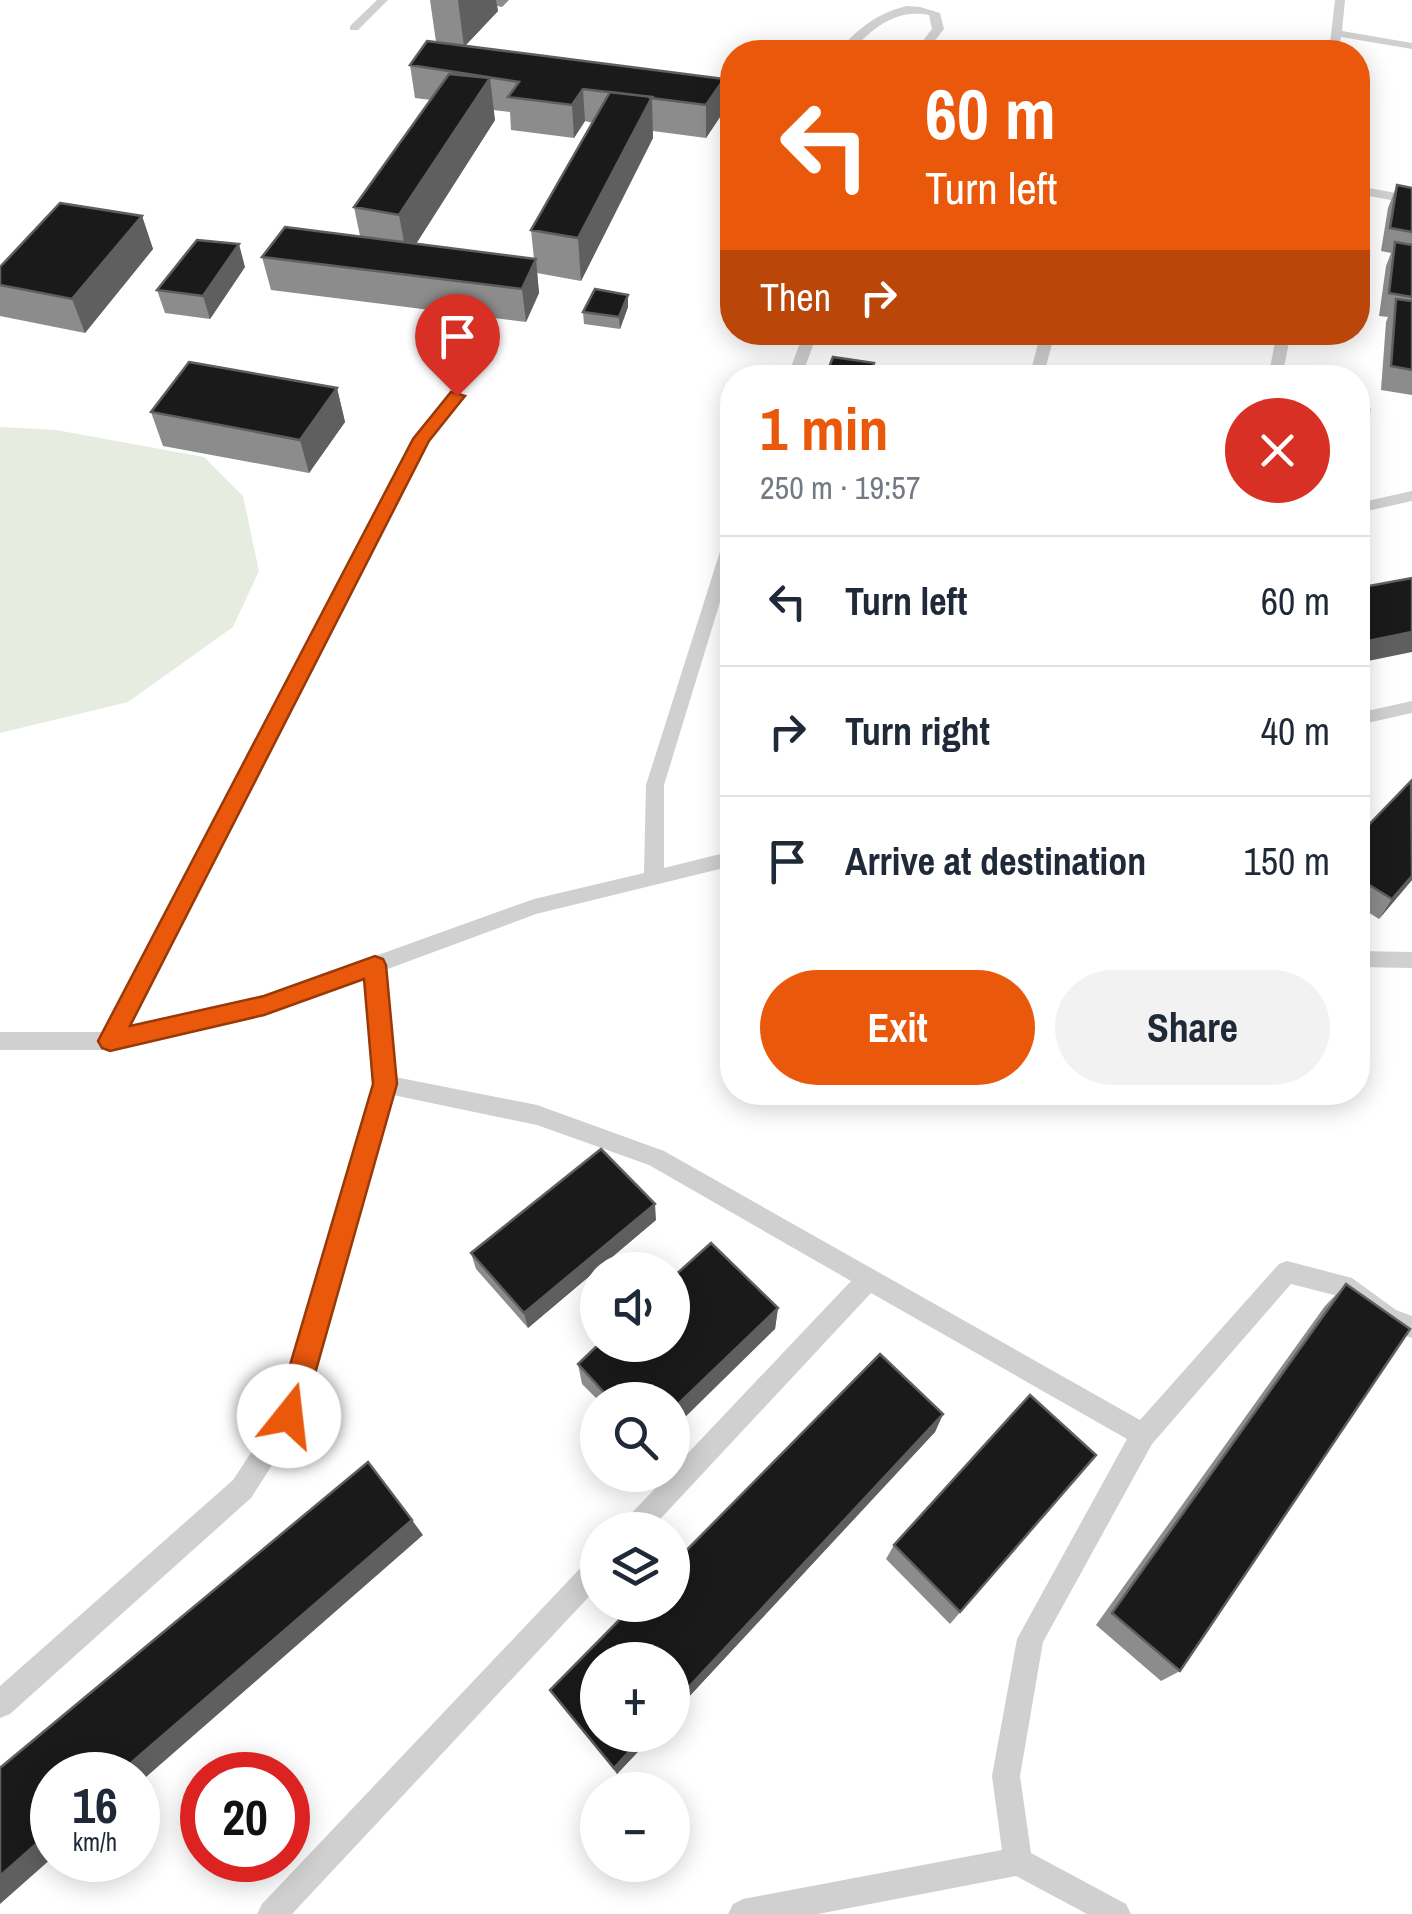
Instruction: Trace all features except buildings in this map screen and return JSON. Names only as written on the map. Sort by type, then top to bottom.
[{"type":"lane","points":[[354,28],[383,0]]},
{"type":"lane","points":[[1335,40],[1340,0]]},
{"type":"lane","points":[[855,40],[880,12],[922,2],[934,13],[938,28],[929,40]]},
{"type":"lane","points":[[1336,33],[1412,46]]},
{"type":"lane","points":[[1370,192],[1412,200]]},
{"type":"lane","points":[[110,1041],[422,439],[457,396]]},
{"type":"lane","points":[[1370,505],[1412,496]]},
{"type":"lane","points":[[654,877],[655,785],[720,577]]},
{"type":"lane","points":[[1370,716],[1412,707]]},
{"type":"lane","points":[[0,1040],[110,1041],[264,1006],[534,907],[720,863]]},
{"type":"lane","points":[[1370,959],[1412,960]]},
{"type":"lane","points":[[0,1704],[242,1489],[289,1416],[385,1084],[375,965]]},
{"type":"lane","points":[[385,1084],[537,1116],[656,1158],[1143,1435]]},
{"type":"lane","points":[[1018,1861],[1006,1776],[1030,1639],[1143,1435],[1287,1272],[1344,1286],[1389,1319],[1412,1327]]},
{"type":"lane","points":[[650,1512],[869,1279]]},
{"type":"lane","points":[[272,1914],[580,1587]]},
{"type":"lane","points":[[743,1914],[1018,1861],[1116,1914]]},
{"type":"shaded area","points":[[0,427],[56,430],[204,457],[243,496],[259,571],[233,627],[128,702],[0,733]]},
{"type":"route","points":[[289,1416],[385,1084],[375,965],[264,1006],[110,1041],[422,439],[457,396]]}]
